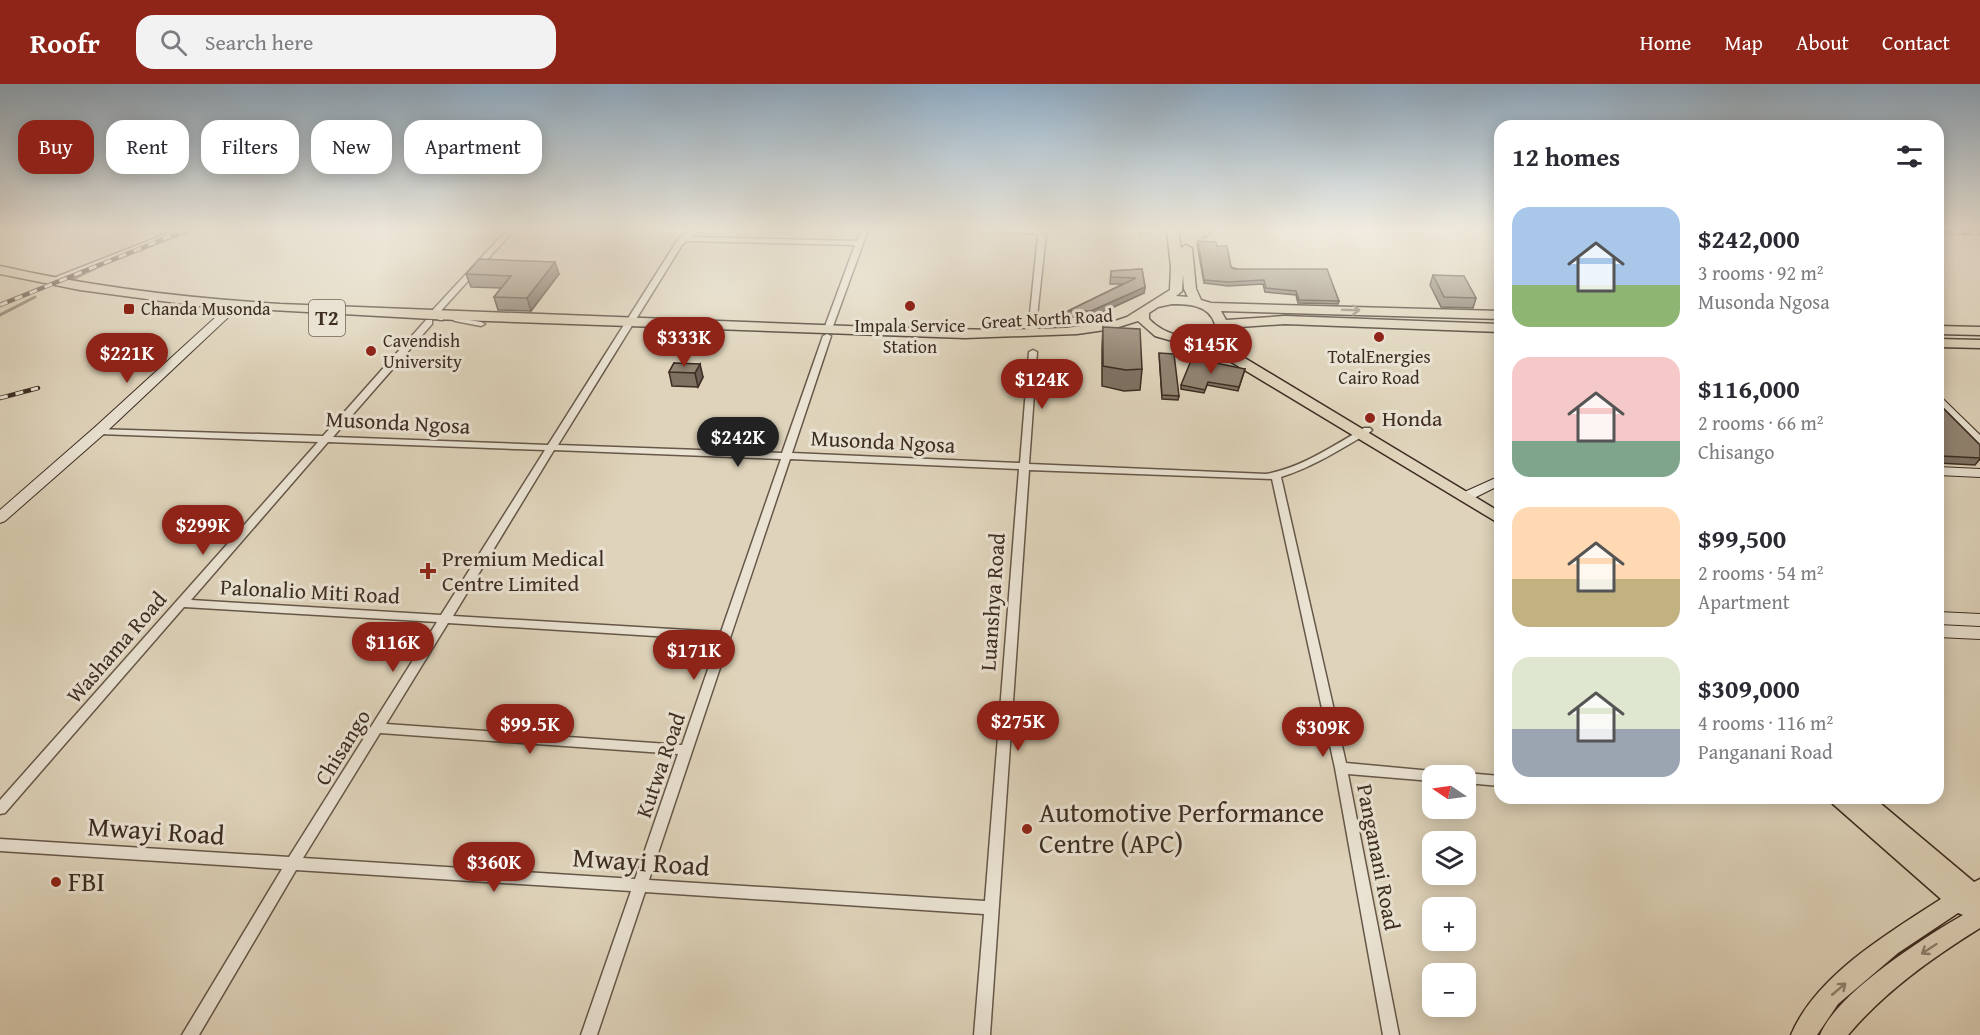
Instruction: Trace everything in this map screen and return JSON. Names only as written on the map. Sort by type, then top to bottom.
[{"type":"main road","name":"Great North Road","points":[[20,274],[229,310]]},
{"type":"main road","points":[[1163,336],[1147,326],[1143,320],[1143,314],[1154,304],[1175,293],[1181,274]]},
{"type":"main road","points":[[1185,274],[1191,292],[1203,305],[1218,315],[1220,327],[1232,348],[1363,432]]},
{"type":"main road","name":"Great North Road","points":[[0,279],[103,298],[229,310],[985,341],[1034,340],[1128,332],[1187,339]]},
{"type":"main road","points":[[1154,304],[1174,300],[1203,305],[1494,315]]},
{"type":"main road","points":[[1431,312],[1440,318],[1441,323],[1437,326]]},
{"type":"main road","points":[[1455,313],[1451,319],[1461,326]]},
{"type":"main road","name":"Great North Road","points":[[828,333],[1032,333],[1112,326],[1131,321],[1143,314]]},
{"type":"main road","name":"Great North Road","points":[[431,319],[481,324],[627,326]]},
{"type":"main road","points":[[1187,339],[1200,338],[1220,327],[1286,320],[1494,328]]},
{"type":"main road","points":[[1944,330],[1980,331]]},
{"type":"main road","points":[[1187,339],[1223,351],[1470,495],[1494,506]]},
{"type":"main road","points":[[1944,343],[1980,344]]},
{"type":"main road","points":[[1470,495],[1494,514]]},
{"type":"main road","points":[[1848,804],[1975,905]]},
{"type":"main road","points":[[1866,804],[1975,905]]},
{"type":"main road","points":[[1803,1035],[1830,996],[1890,945],[1975,905]]},
{"type":"main road","points":[[1832,1035],[1848,1014],[1975,905]]},
{"type":"street","points":[[50,281],[67,274]]},
{"type":"street","name":"Washama Road","points":[[0,808],[471,274]]},
{"type":"street","name":"Chisango","points":[[190,1035],[292,864],[660,274]]},
{"type":"street","name":"Kutwa Road","points":[[589,1035],[848,274]]},
{"type":"street","points":[[1032,333],[1038,274]]},
{"type":"street","points":[[0,518],[99,431],[229,310]]},
{"type":"street","name":"Luanshya Road","points":[[982,1035],[1033,352]]},
{"type":"street","points":[[1944,407],[1980,442]]},
{"type":"street","name":"Musonda Ngosa","points":[[99,431],[327,438],[1276,477],[1363,432]]},
{"type":"street","points":[[1944,471],[1980,473]]},
{"type":"street","name":"Panganani Road","points":[[1276,477],[1341,768],[1391,1035]]},
{"type":"street","points":[[1470,495],[1494,483]]},
{"type":"street","name":"Palonalio Miti Road","points":[[180,603],[725,636]]},
{"type":"street","points":[[1944,618],[1980,620]]},
{"type":"street","points":[[1944,631],[1980,633]]},
{"type":"street","points":[[377,728],[686,750]]},
{"type":"street","points":[[1341,768],[1422,775]]},
{"type":"street","points":[[1476,779],[1494,780]]},
{"type":"street","name":"Mwayi Road","points":[[0,845],[991,908]]},
{"type":"building","points":[[475,274],[545,274],[527,298],[494,297],[511,276]]},
{"type":"building","points":[[1111,274],[1143,274],[1145,287],[1091,311],[1068,311],[1136,278],[1111,277]]},
{"type":"building","points":[[1203,274],[1329,274],[1339,301],[1299,300],[1296,291],[1266,288],[1264,280],[1228,282],[1204,280]]},
{"type":"building","points":[[1433,275],[1464,276],[1476,298],[1444,297]]},
{"type":"building","points":[[1103,327],[1140,329],[1142,369],[1126,370],[1103,366]]},
{"type":"building","points":[[1159,353],[1174,354],[1179,396],[1162,395]]},
{"type":"building","points":[[1192,358],[1245,369],[1239,387],[1208,382],[1205,390],[1181,385]]},
{"type":"building","points":[[674,363],[700,364],[695,373],[669,372]]},
{"type":"building","points":[[1944,409],[1980,445],[1980,458],[1944,456]]},
{"type":"waterway","points":[[73,279],[83,274]]},
{"type":"waterway","points":[[0,315],[35,297]]},
{"type":"railway","points":[[0,305],[76,274]]},
{"type":"railway","points":[[0,398],[38,388]]},
{"type":"place","name":"Impala Service Station","points":[[910,306]]},
{"type":"place","name":"Chanda Musonda","points":[[129,309]]},
{"type":"place","name":"TotalEnergies Cairo Road","points":[[1379,337]]},
{"type":"place","name":"Cavendish University","points":[[371,351]]},
{"type":"place","name":"Honda","points":[[1370,418]]},
{"type":"place","name":"Premium Medical Centre Limited","points":[[428,571]]},
{"type":"place","name":"Automotive Performance Centre (APC)","points":[[1027,829]]},
{"type":"place","name":"FBI","points":[[56,882]]}]
